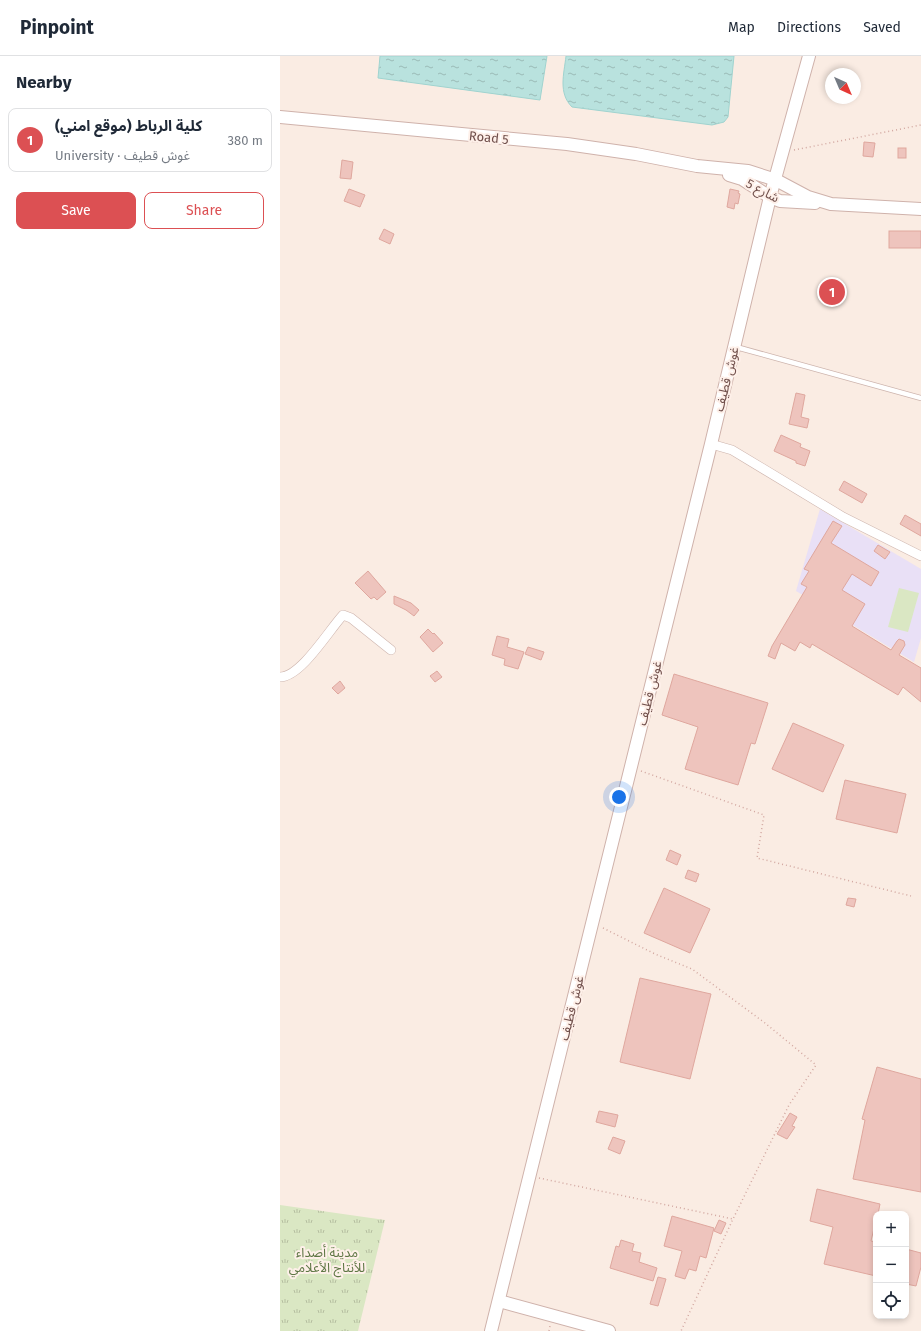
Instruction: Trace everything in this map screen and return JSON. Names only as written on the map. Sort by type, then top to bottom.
[{"type":"main road","name":"غوش قطيف","points":[[491,1331],[711,444],[770,196],[776,180],[782,152],[809,56]]},
{"type":"main road","name":"Road 5","points":[[280,117],[567,144],[636,154],[697,166]]},
{"type":"main road","points":[[697,166],[748,171],[776,180],[808,197],[831,204],[921,209]]},
{"type":"main road","name":"شارع 5","points":[[697,166],[742,179],[780,201],[831,204]]},
{"type":"main road","points":[[499,1301],[609,1331]]},
{"type":"street","points":[[711,444],[732,450],[843,517],[921,556]]},
{"type":"street","points":[[280,677],[285,677],[298,669],[343,615],[352,618],[391,650]]},
{"type":"lane","points":[[734,347],[921,398]]},
{"type":"path","points":[[782,152],[921,125]]},
{"type":"path","points":[[630,767],[764,815],[757,858],[911,896]]},
{"type":"path","points":[[592,923],[655,954],[692,969],[816,1065],[789,1105],[680,1331]]},
{"type":"path","points":[[530,1176],[733,1219]]},
{"type":"shaded area","points":[[820,509],[921,569],[921,638],[914,662],[796,591]]},
{"type":"green space","points":[[899,588],[919,593],[908,632],[888,627]]},
{"type":"green space","name":"مدينة أصداء للأنتاج الأعلامي","points":[[280,1205],[385,1220],[358,1331],[280,1331]]},
{"type":"water","points":[[380,56],[547,56],[540,100],[378,78]]},
{"type":"water","points":[[566,56],[734,56],[728,117],[724,122],[712,125],[572,107],[565,96],[563,89]]},
{"type":"building","points":[[864,142],[875,143],[873,157],[863,156]]},
{"type":"building","points":[[898,148],[906,148],[906,158],[898,158]]},
{"type":"building","points":[[342,160],[353,162],[351,179],[340,178]]},
{"type":"building","points":[[349,189],[365,195],[360,207],[344,201]]},
{"type":"building","points":[[730,189],[739,191],[738,193],[740,194],[738,204],[735,203],[734,209],[727,207]]},
{"type":"building","points":[[384,229],[394,234],[390,244],[379,239]]},
{"type":"building","points":[[889,231],[921,231],[921,248],[889,248]]},
{"type":"building","points":[[796,393],[805,395],[801,417],[809,419],[807,428],[789,424]]},
{"type":"building","points":[[781,435],[801,444],[800,447],[810,451],[805,466],[796,463],[796,461],[774,451]]},
{"type":"building","points":[[844,481],[867,494],[862,503],[839,490]]},
{"type":"building","points":[[905,515],[921,524],[921,536],[900,524]]},
{"type":"building","points":[[833,521],[842,526],[831,543],[879,572],[871,586],[852,574],[842,590],[865,604],[852,626],[891,650],[899,639],[904,641],[905,645],[899,655],[921,668],[921,702],[903,687],[898,695],[812,644],[810,648],[800,642],[795,651],[781,643],[775,659],[768,656],[772,646],[807,587],[801,584],[809,571],[804,569]]},
{"type":"building","points":[[878,545],[890,552],[885,559],[874,551]]},
{"type":"building","points":[[368,571],[386,592],[377,600],[374,597],[371,599],[355,583]]},
{"type":"building","points":[[394,596],[411,603],[419,610],[414,616],[394,604]]},
{"type":"building","points":[[428,629],[443,643],[433,652],[420,637]]},
{"type":"building","points":[[497,636],[509,639],[507,647],[524,652],[518,669],[504,665],[505,659],[492,655]]},
{"type":"building","points":[[528,647],[544,652],[541,660],[525,654]]},
{"type":"building","points":[[437,671],[442,677],[435,682],[430,676]]},
{"type":"building","points":[[674,674],[768,703],[755,744],[751,743],[738,785],[685,769],[698,727],[662,715]]},
{"type":"building","points":[[340,681],[345,688],[338,694],[332,688]]},
{"type":"building","points":[[793,723],[844,745],[823,792],[772,769]]},
{"type":"building","points":[[845,780],[906,794],[897,833],[836,819]]},
{"type":"building","points":[[670,850],[681,855],[677,865],[666,860]]},
{"type":"building","points":[[688,870],[699,874],[696,882],[685,878]]},
{"type":"building","points":[[664,888],[710,909],[690,953],[644,933]]},
{"type":"building","points":[[848,898],[856,899],[854,907],[846,905]]},
{"type":"building","points":[[640,978],[711,994],[690,1079],[620,1062]]},
{"type":"building","points":[[877,1067],[921,1079],[921,1192],[853,1179],[865,1120],[862,1119]]},
{"type":"building","points":[[599,1111],[618,1115],[615,1127],[596,1122]]},
{"type":"building","points":[[790,1113],[797,1117],[792,1126],[795,1127],[787,1139],[777,1134]]},
{"type":"building","points":[[613,1137],[625,1141],[620,1154],[608,1149]]},
{"type":"building","points":[[817,1189],[880,1204],[879,1211],[873,1211],[873,1233],[871,1241],[873,1241],[873,1275],[824,1264],[833,1227],[810,1221]]},
{"type":"building","points":[[672,1216],[714,1228],[706,1258],[700,1256],[696,1271],[689,1269],[685,1279],[675,1276],[682,1251],[664,1246]]},
{"type":"building","points":[[719,1220],[726,1223],[721,1234],[714,1231]]},
{"type":"building","points":[[621,1240],[634,1244],[632,1251],[641,1253],[639,1262],[657,1268],[653,1281],[610,1268],[616,1246],[619,1247]]},
{"type":"building","points":[[909,1250],[921,1253],[921,1267],[916,1286],[909,1285]]},
{"type":"building","points":[[658,1277],[666,1279],[658,1306],[650,1304]]},
{"type":"place","name":"كلية الرباط (موقع امني)","points":[[832,292]]}]
